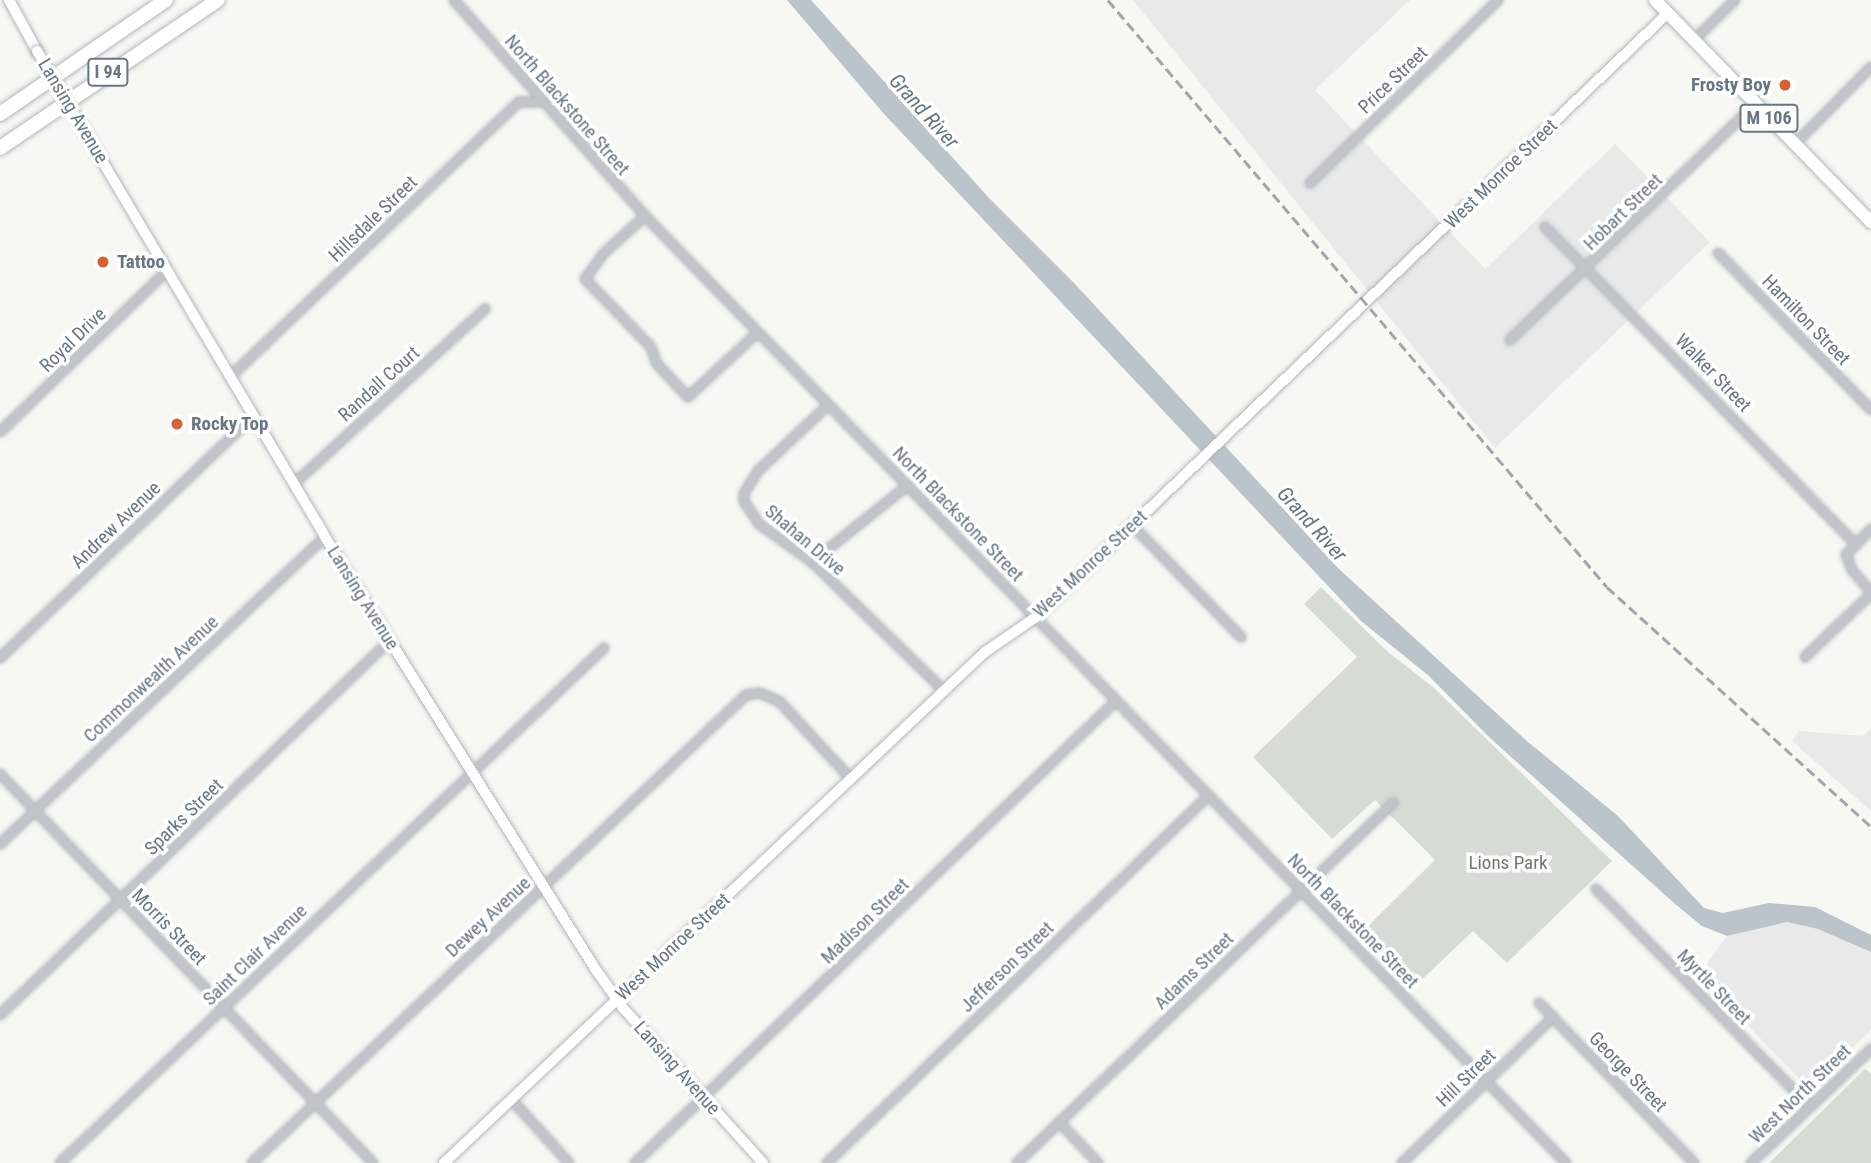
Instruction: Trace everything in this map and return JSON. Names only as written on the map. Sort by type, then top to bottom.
[{"type":"highway","name":"I 94","points":[[0,114],[166,0]]},
{"type":"highway","name":"I 94","points":[[0,149],[218,0]]},
{"type":"main road","name":"M 106","points":[[1655,0],[1871,222]]},
{"type":"street","name":"Lansing Avenue","points":[[9,0],[325,537],[543,886],[618,999],[763,1163]]},
{"type":"street","name":"North Blackstone Street","points":[[454,0],[645,216],[1566,1163]]},
{"type":"street","name":"Price Street","points":[[1310,183],[1498,0]]},
{"type":"street","points":[[1694,40],[1735,0]]},
{"type":"street","name":"West Monroe Street","points":[[444,1163],[985,652],[1037,617],[1668,13]]},
{"type":"street","points":[[1795,144],[1871,67]]},
{"type":"street","name":"Hillsdale Street","points":[[231,376],[519,102],[543,103]]},
{"type":"street","name":"Hobart Street","points":[[1510,340],[1589,267],[1755,104]]},
{"type":"street","points":[[645,216],[604,253],[585,279],[651,347],[657,364],[688,397],[757,333]]},
{"type":"street","name":"Walker Street","points":[[1545,227],[1589,267],[1855,544]]},
{"type":"street","name":"Hamilton Street","points":[[1718,253],[1871,410]]},
{"type":"street","name":"Royal Drive","points":[[0,432],[168,270]]},
{"type":"street","name":"Randall Court","points":[[295,483],[485,309]]},
{"type":"street","name":"Shahan Drive","points":[[828,405],[758,471],[744,493],[759,524],[812,562],[944,691]]},
{"type":"street","name":"Andrew Avenue","points":[[0,658],[254,415]]},
{"type":"street","points":[[812,562],[908,485]]},
{"type":"street","points":[[1133,526],[1241,637]]},
{"type":"street","points":[[1805,657],[1871,593],[1852,570],[1846,555],[1871,529]]},
{"type":"street","name":"Commonwealth Avenue","points":[[0,844],[325,537]]},
{"type":"street","name":"Sparks Street","points":[[0,1015],[389,641]]},
{"type":"street","name":"Saint Clair Avenue","points":[[60,1163],[472,770],[604,648]]},
{"type":"street","name":"Dewey Avenue","points":[[252,1163],[747,695],[760,693],[780,702],[850,778]]},
{"type":"street","name":"Madison Street","points":[[635,1163],[1116,701]]},
{"type":"street","name":"Morris Street","points":[[0,774],[373,1163]]},
{"type":"street","name":"Jefferson Street","points":[[827,1163],[1209,795]]},
{"type":"street","name":"Adams Street","points":[[1017,1163],[1393,803]]},
{"type":"street","name":"Myrtle Street","points":[[1596,890],[1810,1107]]},
{"type":"street","name":"George Street","points":[[1539,1003],[1694,1163]]},
{"type":"street","name":"Hill Street","points":[[1402,1163],[1553,1017]]},
{"type":"street","name":"West North Street","points":[[1751,1163],[1871,1049]]},
{"type":"street","points":[[511,1099],[569,1163]]},
{"type":"street","points":[[1059,1122],[1098,1163]]},
{"type":"shaded area","name":"Grand River","points":[[787,0],[811,0],[989,198],[1074,283],[1339,569],[1528,742],[1618,816],[1704,908],[1723,913],[1769,903],[1815,907],[1871,935],[1871,952],[1818,929],[1787,922],[1727,936],[1702,926],[1674,903],[1490,738],[1429,676],[1361,621],[884,114]]},
{"type":"shaded area","points":[[1133,0],[1410,0],[1315,90],[1485,269],[1615,144],[1710,242],[1495,448]]},
{"type":"shaded area","points":[[1871,728],[1871,811],[1792,741],[1799,731],[1863,736]]},
{"type":"shaded area","points":[[1787,922],[1818,929],[1871,952],[1871,1030],[1809,1089],[1699,975],[1727,936]]},
{"type":"green space","name":"Lions Park","points":[[1321,587],[1388,652],[1434,688],[1612,861],[1507,963],[1473,931],[1414,987],[1362,932],[1435,860],[1375,800],[1332,839],[1253,757],[1357,657],[1304,604]]},
{"type":"green space","points":[[1865,1069],[1871,1073],[1871,1163],[1769,1163]]},
{"type":"railway","points":[[1108,0],[1607,587],[1871,826]]},
{"type":"place","name":"Frosty Boy","points":[[1785,85]]},
{"type":"place","name":"Tattoo","points":[[103,262]]},
{"type":"place","name":"Rocky Top","points":[[177,424]]}]
